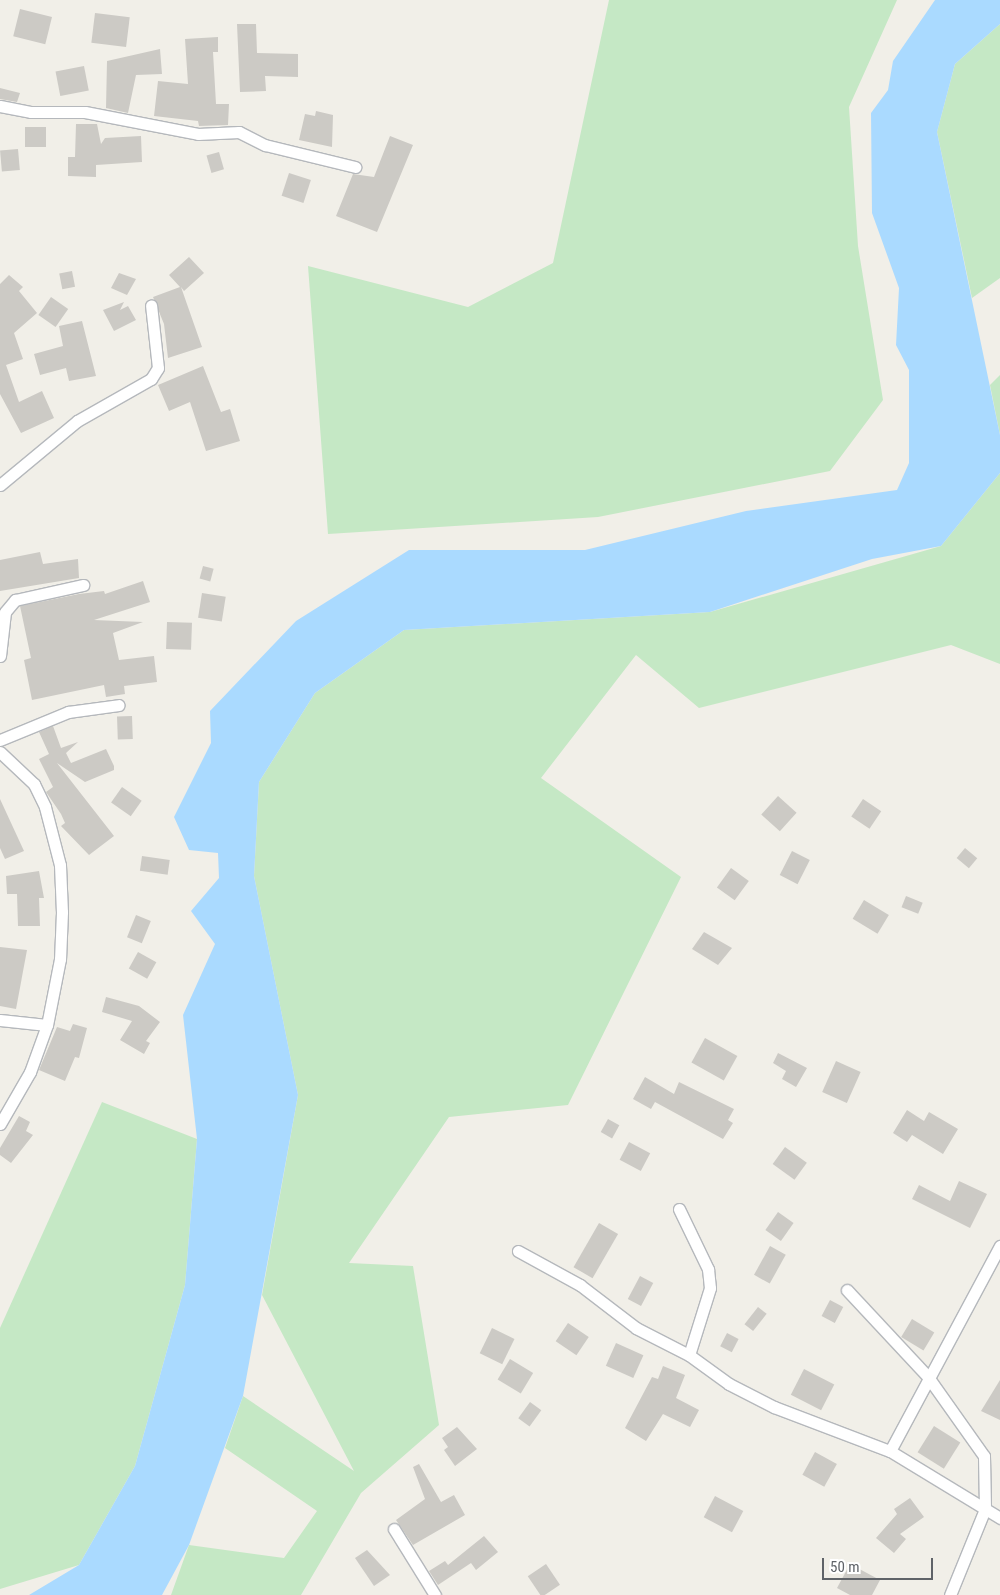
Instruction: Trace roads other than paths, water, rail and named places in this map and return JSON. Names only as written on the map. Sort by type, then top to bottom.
[{"type":"street","points":[[0,106],[32,112],[85,112],[198,134],[238,132],[265,146],[355,167]]},
{"type":"street","points":[[0,485],[77,421],[151,379],[158,368],[150,305]]},
{"type":"street","points":[[0,656],[5,612],[15,600],[83,585]]},
{"type":"street","points":[[0,740],[68,712],[119,705]]},
{"type":"street","points":[[0,752],[34,784],[45,807],[60,864],[60,959],[48,1025],[30,1072],[0,1124]]},
{"type":"street","points":[[0,1020],[48,1025]]},
{"type":"street","points":[[679,1208],[708,1269],[710,1288],[688,1355]]},
{"type":"street","points":[[890,1451],[928,1377],[1000,1246]]},
{"type":"street","points":[[518,1251],[580,1285],[636,1328],[688,1355],[729,1384],[774,1407],[890,1451],[1000,1518]]},
{"type":"street","points":[[847,1290],[928,1377],[984,1456],[985,1509],[950,1595]]},
{"type":"street","points":[[394,1529],[435,1595]]},
{"type":"water","points":[[935,0],[1000,0],[1000,24],[955,64],[937,132],[1000,435],[1000,473],[941,546],[872,559],[710,612],[404,630],[315,693],[259,782],[254,876],[298,1095],[243,1396],[189,1545],[162,1595],[29,1595],[79,1565],[135,1466],[185,1285],[197,1139],[183,1015],[215,944],[191,911],[219,878],[218,853],[189,850],[174,817],[211,743],[210,711],[296,621],[409,550],[585,550],[746,511],[897,490],[909,463],[909,370],[896,345],[899,288],[872,213],[871,113],[888,90],[893,61]]}]
